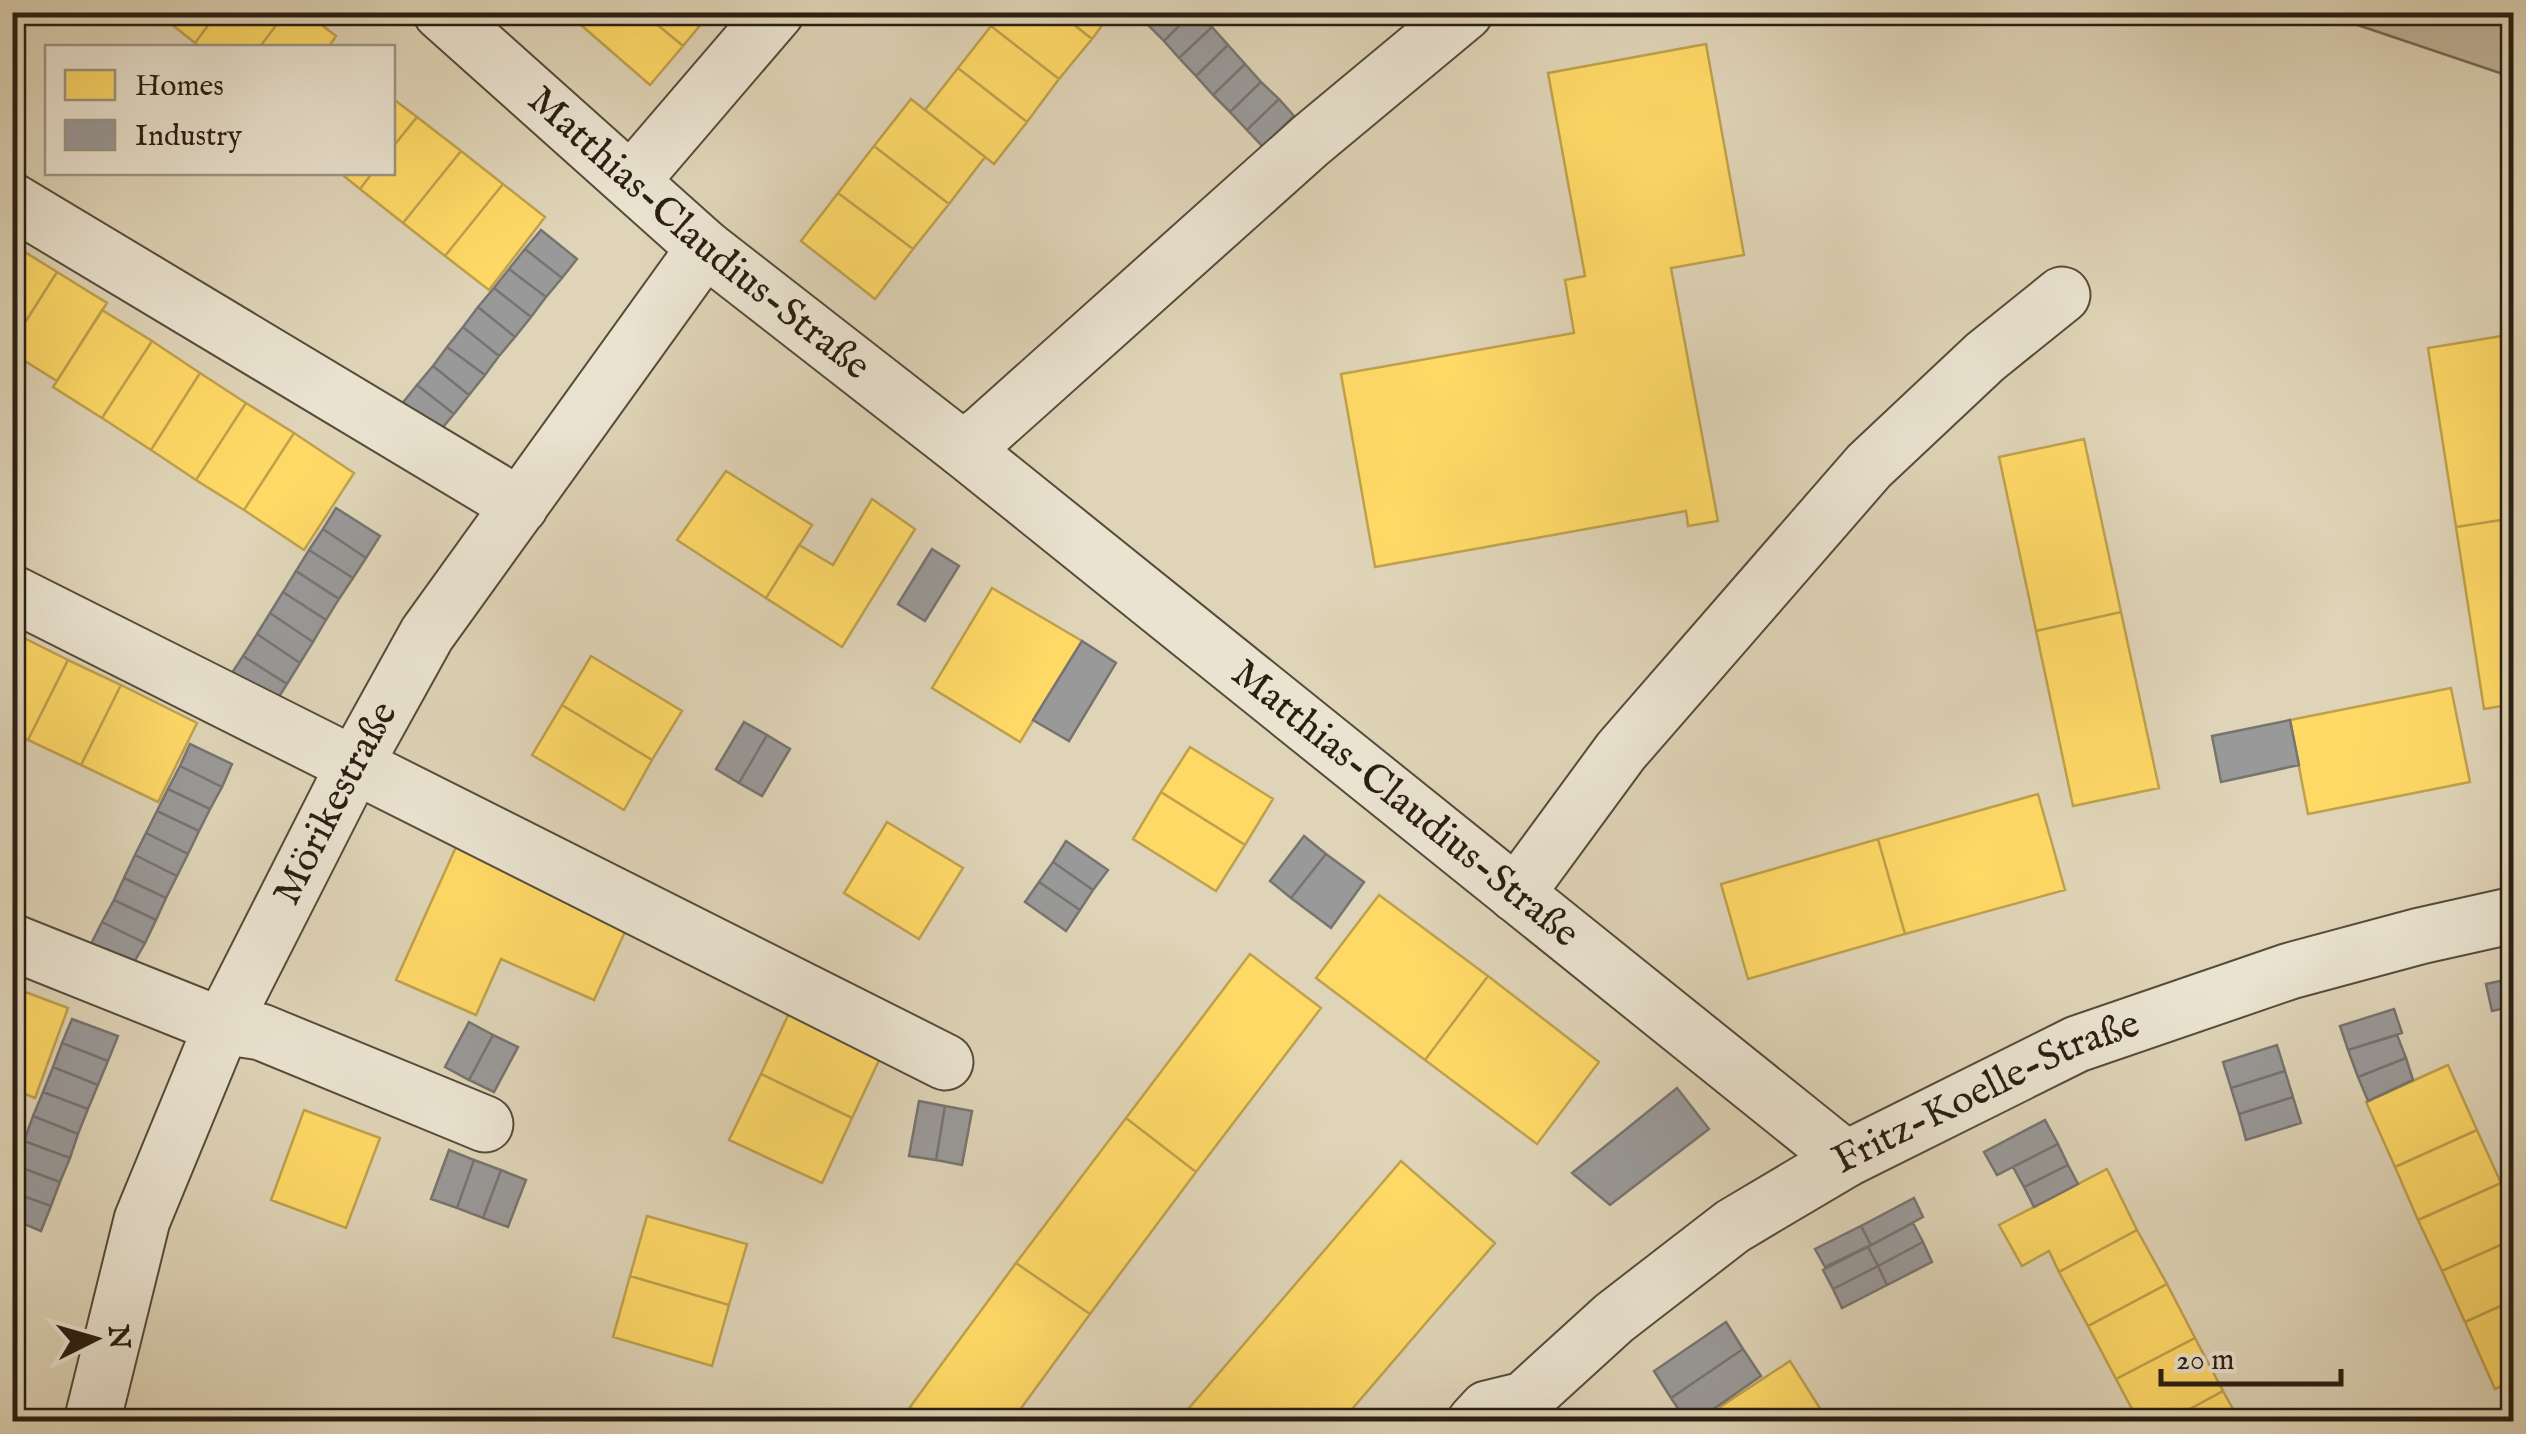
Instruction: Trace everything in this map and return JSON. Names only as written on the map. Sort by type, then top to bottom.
[{"type":"street","name":"Matthias-Claudius-Straße","points":[[442,12],[706,248],[963,449],[1846,1158]]},
{"type":"street","points":[[632,180],[776,12]]},
{"type":"street","points":[[963,449],[1310,142],[1465,12]]},
{"type":"street","points":[[12,200],[520,506]]},
{"type":"street","name":"Mörikestraße","points":[[92,1422],[142,1220],[222,1026],[355,764],[428,634],[706,248]]},
{"type":"street","points":[[1516,894],[1621,751],[1869,466],[1985,357],[2062,295]]},
{"type":"street","points":[[12,593],[944,1062]]},
{"type":"street","name":"Fritz-Koelle-Straße","points":[[1507,1414],[1614,1318],[1733,1226],[1846,1158],[2077,1044],[2290,971],[2514,915]]},
{"type":"street","points":[[12,942],[222,1026],[261,1032],[485,1124]]},
{"type":"shaded area","points":[[2322,13],[2513,13],[2513,76],[2500,73]]},
{"type":"building: Homes","points":[[156,12],[218,12],[195,43]]},
{"type":"building: Homes","points":[[218,12],[286,12],[261,45],[195,43]]},
{"type":"building: Homes","points":[[286,12],[305,12],[336,36],[330,45],[261,45]]},
{"type":"building: Homes","points":[[592,12],[642,12],[683,46],[650,85],[581,25]]},
{"type":"building: Homes","points":[[642,12],[711,12],[683,46]]},
{"type":"building: Homes","points":[[1001,12],[1058,12],[1092,39],[1059,79],[991,26]]},
{"type":"building: Homes","points":[[1058,12],[1112,12],[1092,39]]},
{"type":"building: Homes","points":[[991,26],[1059,79],[1027,122],[958,68]]},
{"type":"building: Homes","points":[[1706,44],[1744,255],[1671,268],[1718,521],[1688,526],[1686,511],[1375,567],[1341,374],[1574,333],[1565,280],[1585,276],[1548,73]]},
{"type":"building: Homes","points":[[958,68],[1027,122],[994,164],[925,110]]},
{"type":"building: Homes","points":[[911,99],[985,157],[949,204],[874,146]]},
{"type":"building: Homes","points":[[395,100],[417,117],[395,144]]},
{"type":"building: Homes","points":[[417,117],[461,151],[403,223],[360,189],[371,175],[395,175],[395,144]]},
{"type":"building: Homes","points":[[874,146],[949,204],[913,249],[838,193]]},
{"type":"building: Homes","points":[[461,151],[503,184],[445,256],[403,223]]},
{"type":"building: Homes","points":[[343,175],[371,175],[360,189]]},
{"type":"building: Homes","points":[[503,184],[545,217],[489,290],[445,256]]},
{"type":"building: Homes","points":[[838,193],[913,249],[875,299],[801,241]]},
{"type":"building: Homes","points":[[12,244],[57,272],[12,343]]},
{"type":"building: Homes","points":[[57,272],[107,303],[57,381],[12,353],[12,343]]},
{"type":"building: Homes","points":[[102,310],[152,341],[102,418],[53,387]]},
{"type":"building: Homes","points":[[2514,334],[2514,518],[2456,527],[2428,348]]},
{"type":"building: Homes","points":[[152,341],[200,373],[151,450],[102,418]]},
{"type":"building: Homes","points":[[200,373],[246,403],[196,480],[151,450]]},
{"type":"building: Homes","points":[[246,403],[294,433],[244,510],[196,480]]},
{"type":"building: Homes","points":[[294,433],[354,473],[304,550],[244,510]]},
{"type":"building: Homes","points":[[2084,439],[2121,612],[2036,631],[1999,457]]},
{"type":"building: Homes","points":[[726,471],[812,525],[766,598],[677,540]]},
{"type":"building: Homes","points":[[872,499],[915,529],[842,647],[766,598],[799,545],[833,565]]},
{"type":"building: Homes","points":[[2514,518],[2514,704],[2484,709],[2456,527]]},
{"type":"building: Homes","points":[[992,588],[1082,641],[1020,742],[932,688]]},
{"type":"building: Homes","points":[[2121,612],[2159,788],[2073,806],[2036,631]]},
{"type":"building: Homes","points":[[18,635],[68,660],[28,740],[12,733],[12,646]]},
{"type":"building: Homes","points":[[591,656],[682,711],[652,760],[562,705]]},
{"type":"building: Homes","points":[[68,660],[121,685],[81,765],[28,740]]},
{"type":"building: Homes","points":[[121,685],[197,723],[158,802],[81,765]]},
{"type":"building: Homes","points":[[2451,688],[2470,782],[2308,814],[2290,720]]},
{"type":"building: Homes","points":[[562,705],[652,760],[624,810],[532,755]]},
{"type":"building: Homes","points":[[1190,747],[1273,799],[1245,845],[1161,792]]},
{"type":"building: Homes","points":[[1161,792],[1245,845],[1216,891],[1133,839]]},
{"type":"building: Homes","points":[[2038,794],[2065,890],[1905,934],[1878,839]]},
{"type":"building: Homes","points":[[887,822],[963,868],[919,939],[844,893]]},
{"type":"building: Homes","points":[[1878,839],[1905,934],[1748,979],[1721,884]]},
{"type":"building: Homes","points":[[456,847],[628,925],[594,1000],[501,959],[476,1015],[396,980]]},
{"type":"building: Homes","points":[[1379,895],[1488,976],[1425,1060],[1316,978]]},
{"type":"building: Homes","points":[[1250,954],[1321,1008],[1196,1172],[1126,1118]]},
{"type":"building: Homes","points":[[1488,976],[1599,1062],[1537,1144],[1425,1060]]},
{"type":"building: Homes","points":[[12,987],[68,1008],[35,1098],[12,1089]]},
{"type":"building: Homes","points":[[789,1013],[881,1056],[852,1118],[761,1074]]},
{"type":"building: Homes","points":[[2448,1065],[2477,1130],[2395,1167],[2366,1102]]},
{"type":"building: Homes","points":[[761,1074],[852,1118],[822,1183],[729,1140]]},
{"type":"building: Homes","points":[[304,1110],[380,1138],[346,1228],[271,1200]]},
{"type":"building: Homes","points":[[1126,1118],[1196,1172],[1090,1314],[1016,1263]]},
{"type":"building: Homes","points":[[2477,1130],[2501,1183],[2418,1220],[2395,1167]]},
{"type":"building: Homes","points":[[1401,1161],[1495,1243],[1341,1422],[1177,1422]]},
{"type":"building: Homes","points":[[2107,1169],[2137,1230],[2059,1272],[2049,1251],[2022,1266],[1999,1225]]},
{"type":"building: Homes","points":[[2501,1183],[2514,1210],[2514,1239],[2442,1271],[2418,1220]]},
{"type":"building: Homes","points":[[647,1216],[747,1244],[729,1305],[630,1276]]},
{"type":"building: Homes","points":[[2137,1230],[2167,1284],[2088,1326],[2059,1272]]},
{"type":"building: Homes","points":[[2514,1239],[2514,1300],[2465,1322],[2442,1271]]},
{"type":"building: Homes","points":[[1016,1263],[1090,1314],[1011,1422],[929,1422],[910,1407]]},
{"type":"building: Homes","points":[[630,1276],[729,1305],[712,1366],[613,1337]]},
{"type":"building: Homes","points":[[2167,1284],[2195,1338],[2116,1379],[2088,1326]]},
{"type":"building: Homes","points":[[2514,1300],[2514,1380],[2495,1389],[2465,1322]]},
{"type":"building: Homes","points":[[2195,1338],[2223,1391],[2166,1422],[2139,1422],[2116,1379]]},
{"type":"building: Homes","points":[[1790,1361],[1828,1421],[1730,1422],[1720,1407]]},
{"type":"building: Homes","points":[[2223,1391],[2240,1422],[2166,1422]]},
{"type":"building: Industry","points":[[1159,12],[1193,12],[1164,41],[1147,24]]},
{"type":"building: Industry","points":[[1193,12],[1212,27],[1179,58],[1164,41]]},
{"type":"building: Industry","points":[[1212,27],[1228,45],[1196,76],[1179,58]]},
{"type":"building: Industry","points":[[1228,45],[1245,64],[1213,95],[1196,76]]},
{"type":"building: Industry","points":[[1245,64],[1261,82],[1230,112],[1213,95]]},
{"type":"building: Industry","points":[[1261,82],[1279,99],[1247,130],[1230,112]]},
{"type":"building: Industry","points":[[1279,99],[1294,116],[1263,147],[1247,130]]},
{"type":"building: Industry","points":[[541,230],[577,259],[562,278],[525,249]]},
{"type":"building: Industry","points":[[525,249],[562,278],[546,297],[509,269]]},
{"type":"building: Industry","points":[[509,269],[546,297],[531,317],[494,288]]},
{"type":"building: Industry","points":[[494,288],[531,317],[515,337],[478,307]]},
{"type":"building: Industry","points":[[478,307],[515,337],[499,356],[463,327]]},
{"type":"building: Industry","points":[[463,327],[499,356],[485,375],[447,347]]},
{"type":"building: Industry","points":[[447,347],[485,375],[469,395],[433,366]]},
{"type":"building: Industry","points":[[433,366],[469,395],[454,414],[417,385]]},
{"type":"building: Industry","points":[[417,385],[454,414],[438,433],[401,405]]},
{"type":"building: Industry","points":[[336,508],[380,536],[366,558],[323,529]]},
{"type":"building: Industry","points":[[323,529],[366,558],[353,578],[309,550]]},
{"type":"building: Industry","points":[[932,549],[959,566],[925,621],[898,604]]},
{"type":"building: Industry","points":[[309,550],[353,578],[339,599],[296,571]]},
{"type":"building: Industry","points":[[296,571],[339,599],[326,620],[283,592]]},
{"type":"building: Industry","points":[[283,592],[326,620],[313,642],[270,613]]},
{"type":"building: Industry","points":[[270,613],[313,642],[300,663],[257,634]]},
{"type":"building: Industry","points":[[257,634],[300,663],[287,684],[243,656]]},
{"type":"building: Industry","points":[[1082,641],[1116,663],[1069,741],[1033,720]]},
{"type":"building: Industry","points":[[243,656],[287,684],[274,705],[230,676]]},
{"type":"building: Industry","points":[[2290,720],[2299,765],[2221,782],[2212,736]]},
{"type":"building: Industry","points":[[744,722],[767,735],[739,783],[716,769]]},
{"type":"building: Industry","points":[[767,735],[790,749],[762,796],[739,783]]},
{"type":"building: Industry","points":[[190,744],[232,764],[222,787],[180,766]]},
{"type":"building: Industry","points":[[180,766],[222,787],[210,809],[168,789]]},
{"type":"building: Industry","points":[[168,789],[210,809],[199,831],[157,811]]},
{"type":"building: Industry","points":[[157,811],[199,831],[188,854],[146,833]]},
{"type":"building: Industry","points":[[146,833],[188,854],[177,876],[135,855]]},
{"type":"building: Industry","points":[[1304,836],[1326,854],[1291,898],[1270,881]]},
{"type":"building: Industry","points":[[1066,841],[1108,870],[1093,890],[1053,862]]},
{"type":"building: Industry","points":[[1326,854],[1364,882],[1331,928],[1291,898]]},
{"type":"building: Industry","points":[[135,855],[177,876],[166,898],[124,878]]},
{"type":"building: Industry","points":[[1053,862],[1093,890],[1080,910],[1039,882]]},
{"type":"building: Industry","points":[[124,878],[166,898],[156,920],[114,900]]},
{"type":"building: Industry","points":[[1039,882],[1080,910],[1066,931],[1025,902]]},
{"type":"building: Industry","points":[[114,900],[156,920],[145,943],[102,922]]},
{"type":"building: Industry","points":[[102,922],[145,943],[133,964],[91,944]]},
{"type":"building: Industry","points":[[2514,978],[2514,1006],[2492,1011],[2486,984]]},
{"type":"building: Industry","points":[[2394,1009],[2402,1033],[2348,1050],[2340,1026]]},
{"type":"building: Industry","points":[[72,1019],[118,1036],[108,1061],[62,1043]]},
{"type":"building: Industry","points":[[469,1022],[493,1035],[469,1080],[445,1067]]},
{"type":"building: Industry","points":[[493,1035],[518,1047],[494,1092],[469,1080]]},
{"type":"building: Industry","points":[[2397,1035],[2406,1058],[2358,1077],[2348,1050]]},
{"type":"building: Industry","points":[[62,1043],[108,1061],[98,1085],[53,1067]]},
{"type":"building: Industry","points":[[2277,1045],[2285,1071],[2231,1088],[2223,1062]]},
{"type":"building: Industry","points":[[2406,1058],[2413,1080],[2368,1101],[2358,1077]]},
{"type":"building: Industry","points":[[53,1067],[98,1085],[88,1109],[43,1092]]},
{"type":"building: Industry","points":[[2285,1071],[2293,1097],[2239,1114],[2231,1088]]},
{"type":"building: Industry","points":[[1677,1088],[1709,1129],[1610,1205],[1572,1173]]},
{"type":"building: Industry","points":[[43,1092],[88,1109],[78,1134],[33,1116]]},
{"type":"building: Industry","points":[[2293,1097],[2301,1123],[2246,1140],[2239,1114]]},
{"type":"building: Industry","points":[[919,1101],[945,1106],[936,1160],[909,1156]]},
{"type":"building: Industry","points":[[945,1106],[972,1111],[962,1165],[936,1160]]},
{"type":"building: Industry","points":[[33,1116],[78,1134],[70,1158],[24,1141]]},
{"type":"building: Industry","points":[[2045,1120],[2058,1144],[1997,1175],[1984,1152]]},
{"type":"building: Industry","points":[[24,1141],[70,1158],[60,1182],[14,1165]]},
{"type":"building: Industry","points":[[2058,1144],[2068,1165],[2024,1187],[2013,1167]]},
{"type":"building: Industry","points":[[449,1150],[474,1160],[457,1208],[431,1199]]},
{"type":"building: Industry","points":[[474,1160],[501,1170],[483,1218],[457,1208]]},
{"type":"building: Industry","points":[[14,1165],[60,1182],[51,1206],[12,1192]]},
{"type":"building: Industry","points":[[2068,1165],[2078,1184],[2034,1207],[2024,1187]]},
{"type":"building: Industry","points":[[501,1170],[526,1180],[508,1227],[483,1218]]},
{"type":"building: Industry","points":[[12,1192],[51,1206],[41,1231],[12,1219]]},
{"type":"building: Industry","points":[[1914,1198],[1923,1217],[1871,1245],[1861,1226]]},
{"type":"building: Industry","points":[[1913,1223],[1923,1242],[1878,1266],[1868,1247]]},
{"type":"building: Industry","points":[[1861,1226],[1871,1245],[1825,1267],[1815,1249]]},
{"type":"building: Industry","points":[[1923,1242],[1932,1262],[1887,1285],[1878,1266]]},
{"type":"building: Industry","points":[[1868,1247],[1878,1266],[1833,1289],[1823,1270]]},
{"type":"building: Industry","points":[[1878,1266],[1887,1285],[1842,1308],[1833,1289]]},
{"type":"building: Industry","points":[[1726,1322],[1743,1349],[1671,1398],[1654,1371]]},
{"type":"building: Industry","points":[[1743,1349],[1761,1376],[1695,1422],[1687,1422],[1671,1398]]}]
